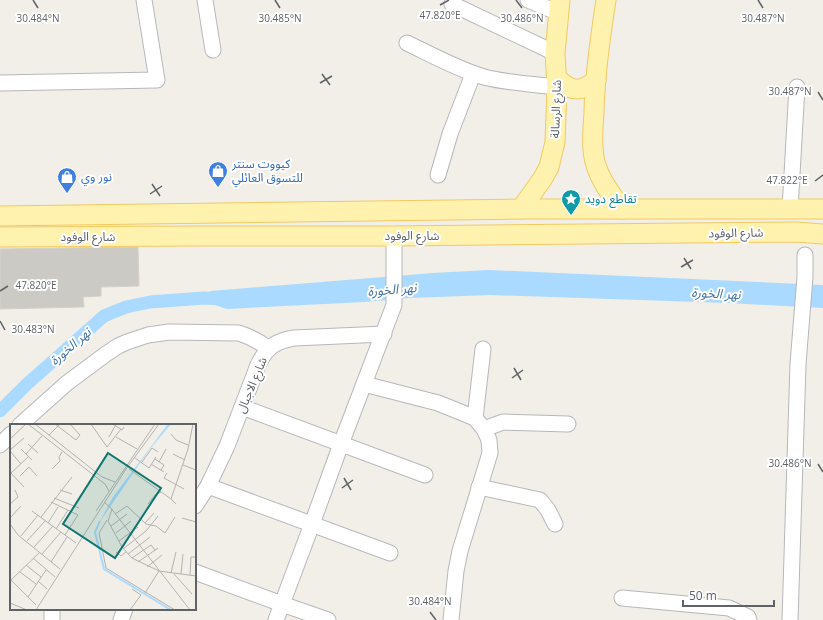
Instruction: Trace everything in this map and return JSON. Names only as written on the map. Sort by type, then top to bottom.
[{"type":"main road","points":[[606,0],[596,80],[593,148],[599,174],[612,196],[623,209]]},
{"type":"main road","name":"شارع الرسالة","points":[[521,209],[549,167],[556,142],[556,53],[560,7]]},
{"type":"main road","points":[[557,82],[571,88],[580,89],[589,86],[596,80]]},
{"type":"main road","name":"شارع الوفود","points":[[0,216],[521,209],[823,209]]},
{"type":"main road","name":"شارع الوفود","points":[[0,237],[394,236],[788,232],[823,234]]},
{"type":"street","points":[[0,83],[157,80],[144,0]]},
{"type":"street","points":[[205,0],[213,50]]},
{"type":"street","points":[[528,0],[560,7]]},
{"type":"street","points":[[452,4],[556,53]]},
{"type":"street","points":[[407,43],[473,74],[497,80],[557,82]]},
{"type":"street","points":[[438,175],[457,113],[473,74]]},
{"type":"street","points":[[790,209],[797,87]]},
{"type":"street","points":[[276,620],[394,305],[394,236]]},
{"type":"street","points":[[790,620],[798,364],[805,255]]},
{"type":"street","points":[[21,424],[67,383],[106,354],[118,346],[137,338],[169,332],[239,334],[260,342],[268,349]]},
{"type":"street","name":"شارع الاجبال","points":[[196,504],[208,486],[227,446],[258,365],[268,349],[279,342],[290,338],[384,334]]},
{"type":"street","points":[[451,620],[456,571],[460,551],[490,453],[489,440],[479,423],[483,348]]},
{"type":"street","points":[[364,384],[438,404],[479,423],[502,422],[568,424]]},
{"type":"street","points":[[242,407],[425,475]]},
{"type":"street","points":[[0,445],[10,435]]},
{"type":"street","points":[[208,486],[390,553]]},
{"type":"street","points":[[479,487],[540,500],[548,510],[555,524]]},
{"type":"street","points":[[196,572],[328,620]]},
{"type":"street","points":[[622,598],[729,608],[748,617],[749,620]]},
{"type":"street","points":[[121,620],[125,610]]},
{"type":"water","name":"نهر الخورة","points":[[489,270],[823,285],[823,308],[728,303],[490,295],[409,298],[364,302],[227,309],[204,298],[207,293],[211,291],[433,273]]},
{"type":"building","points":[[138,247],[139,286],[101,287],[101,296],[83,297],[84,307],[0,309],[0,249]]},
{"type":"waterway","name":"نهر الخورة","points":[[0,411],[27,384],[104,316],[126,307],[150,302],[204,298],[222,299]]},
{"type":"place","name":"كيووت سنتر للتسوق العائلي","points":[[218,188]]},
{"type":"place","name":"نور وي","points":[[67,194]]},
{"type":"place","name":"تقاطع دويد","points":[[571,216]]}]
